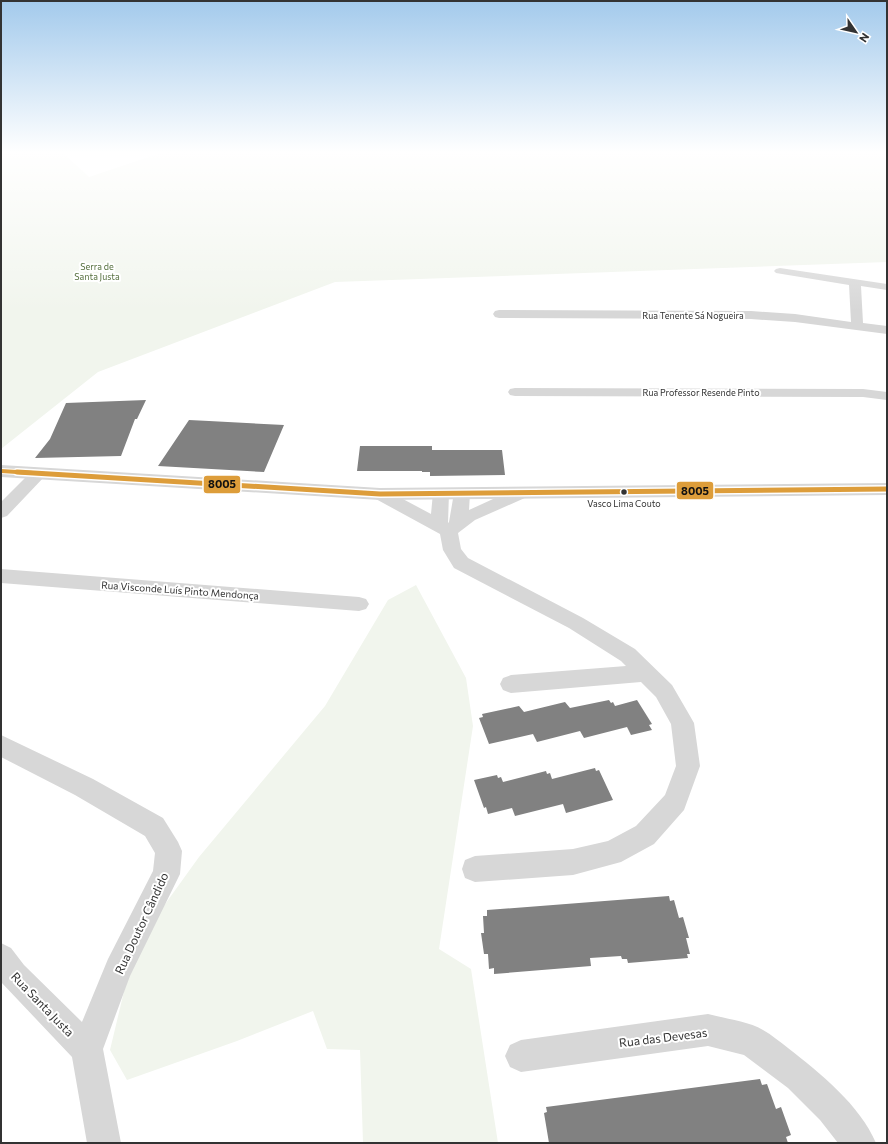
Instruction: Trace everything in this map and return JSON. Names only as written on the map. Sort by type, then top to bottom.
[{"type":"street","points":[[780,271],[887,287]]},
{"type":"street","points":[[855,283],[857,326]]},
{"type":"street","name":"Rua Tenente Sá Nogueira","points":[[499,314],[751,315],[795,318],[887,330]]},
{"type":"street","name":"Rua Professor Resende Pinto","points":[[515,392],[863,392],[887,396]]},
{"type":"street","points":[[1,471],[380,494],[887,489]]},
{"type":"street","points":[[1,512],[39,473]]},
{"type":"street","points":[[441,493],[449,526],[452,550],[461,563],[576,623],[628,655],[664,691],[682,723],[688,766],[675,802],[645,835],[612,853],[573,862],[475,869]]},
{"type":"street","points":[[449,526],[462,493]]},
{"type":"street","points":[[449,526],[521,493]]},
{"type":"street","points":[[380,494],[449,526]]},
{"type":"street","name":"Rua Visconde Luís Pinto Mendonça","points":[[1,576],[359,604]]},
{"type":"street","points":[[512,684],[645,672]]},
{"type":"street","name":"Rua Doutor Cândido","points":[[1,745],[84,787],[154,827],[169,851],[166,874],[118,969],[87,1049]]},
{"type":"street","name":"Rua Santa Justa","points":[[1,958],[14,975],[87,1049]]},
{"type":"street","name":"Rua das Devesas","points":[[521,1056],[708,1030],[752,1041],[799,1077],[832,1108],[859,1143]]},
{"type":"street","points":[[87,1049],[104,1143]]},
{"type":"green space","name":"Serra de Santa Justa","points":[[1,204],[887,204],[887,262],[335,282],[98,372],[1,449]]},
{"type":"green space","points":[[416,585],[466,678],[473,726],[439,949],[471,969],[498,1143],[363,1143],[360,1050],[327,1049],[313,1011],[237,1041],[127,1080],[110,1050],[126,983],[158,914],[199,857],[325,706],[388,600]]},
{"type":"building","points":[[146,400],[137,419],[135,419],[121,456],[35,458],[50,439],[66,403]]},
{"type":"building","points":[[189,420],[284,425],[264,472],[158,466]]},
{"type":"building","points":[[360,446],[432,446],[432,450],[502,450],[505,475],[430,476],[430,472],[422,471],[357,471]]},
{"type":"building","points":[[609,700],[611,703],[613,702],[615,706],[637,700],[652,724],[649,725],[652,730],[631,735],[627,727],[584,738],[580,731],[537,742],[533,734],[489,744],[479,718],[483,717],[482,714],[519,706],[524,712],[565,702],[570,708]]},
{"type":"building","points":[[595,768],[596,771],[599,770],[613,800],[566,813],[563,804],[515,816],[512,808],[488,814],[486,807],[484,808],[474,780],[497,775],[498,778],[501,777],[503,782],[546,771],[547,774],[550,773],[552,779]]},
{"type":"building","points":[[669,896],[670,901],[674,900],[679,918],[683,917],[689,938],[686,938],[690,954],[687,954],[688,958],[628,963],[627,959],[622,959],[621,956],[590,958],[591,966],[494,974],[494,968],[489,969],[488,954],[484,954],[481,933],[484,933],[483,916],[487,916],[487,910]]},
{"type":"building","points":[[760,1079],[762,1085],[767,1084],[776,1109],[781,1107],[791,1135],[786,1137],[788,1143],[549,1143],[544,1113],[547,1112],[546,1107]]},
{"type":"transit line","name":"8005","points":[[1,471],[380,494],[887,489]]},
{"type":"place","name":"Vasco Lima Couto","points":[[624,492]]}]
